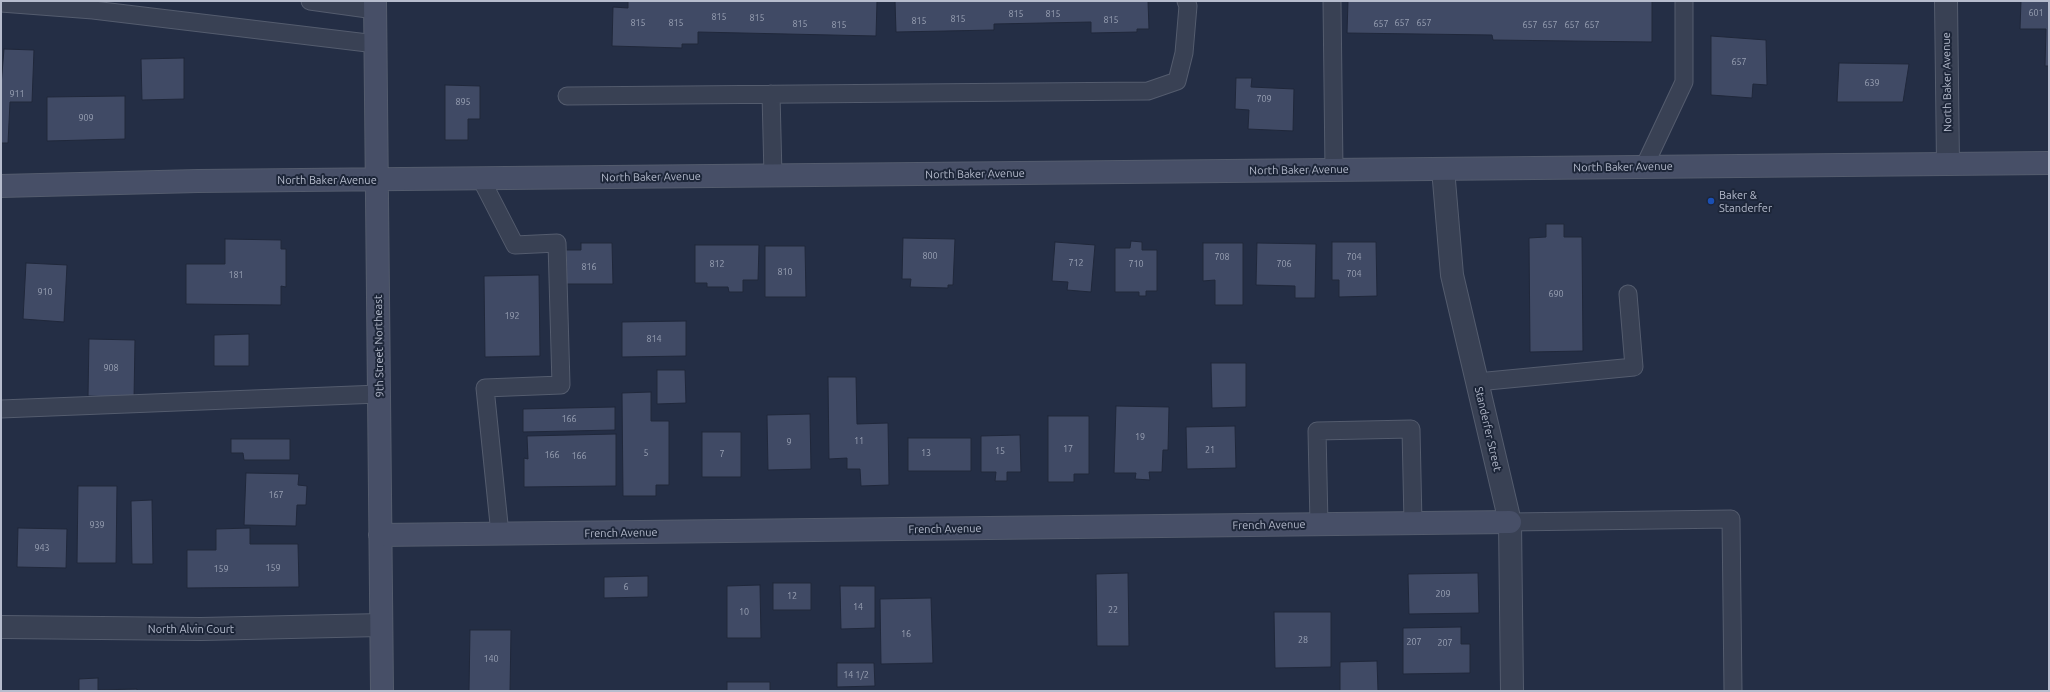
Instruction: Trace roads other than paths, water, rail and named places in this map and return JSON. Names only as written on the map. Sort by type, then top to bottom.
[{"type":"street","name":"North Baker Avenue","points":[[1946,1],[1948,164]]},
{"type":"street","name":"9th Street Northeast","points":[[375,5],[382,691]]},
{"type":"street","name":"North Baker Avenue","points":[[1,186],[198,181],[2049,163]]},
{"type":"street","name":"Standerfer Street","points":[[1443,169],[1452,275],[1510,522],[1512,691]]},
{"type":"street","name":"French Avenue","points":[[380,535],[1510,522]]},
{"type":"street","name":"North Alvin Court","points":[[1,627],[201,630],[381,625]]},
{"type":"lane","points":[[310,1],[375,5]]},
{"type":"lane","points":[[567,96],[1148,91],[1177,81],[1184,53],[1188,6],[1186,1]]},
{"type":"lane","points":[[1332,1],[1334,170]]},
{"type":"lane","points":[[1644,167],[1684,82],[1684,1]]},
{"type":"lane","points":[[1,3],[93,10],[376,44]]},
{"type":"lane","points":[[771,94],[773,176]]},
{"type":"lane","points":[[481,179],[515,245],[557,242],[560,385],[485,388],[500,534]]},
{"type":"lane","points":[[1477,382],[1634,367],[1628,294]]},
{"type":"lane","points":[[1,409],[379,394]]},
{"type":"lane","points":[[1319,524],[1317,431],[1411,429],[1413,523]]},
{"type":"lane","points":[[1510,522],[1731,519],[1733,691]]},
{"type":"place","name":"Baker & Standerfer","points":[[1711,201]]}]
